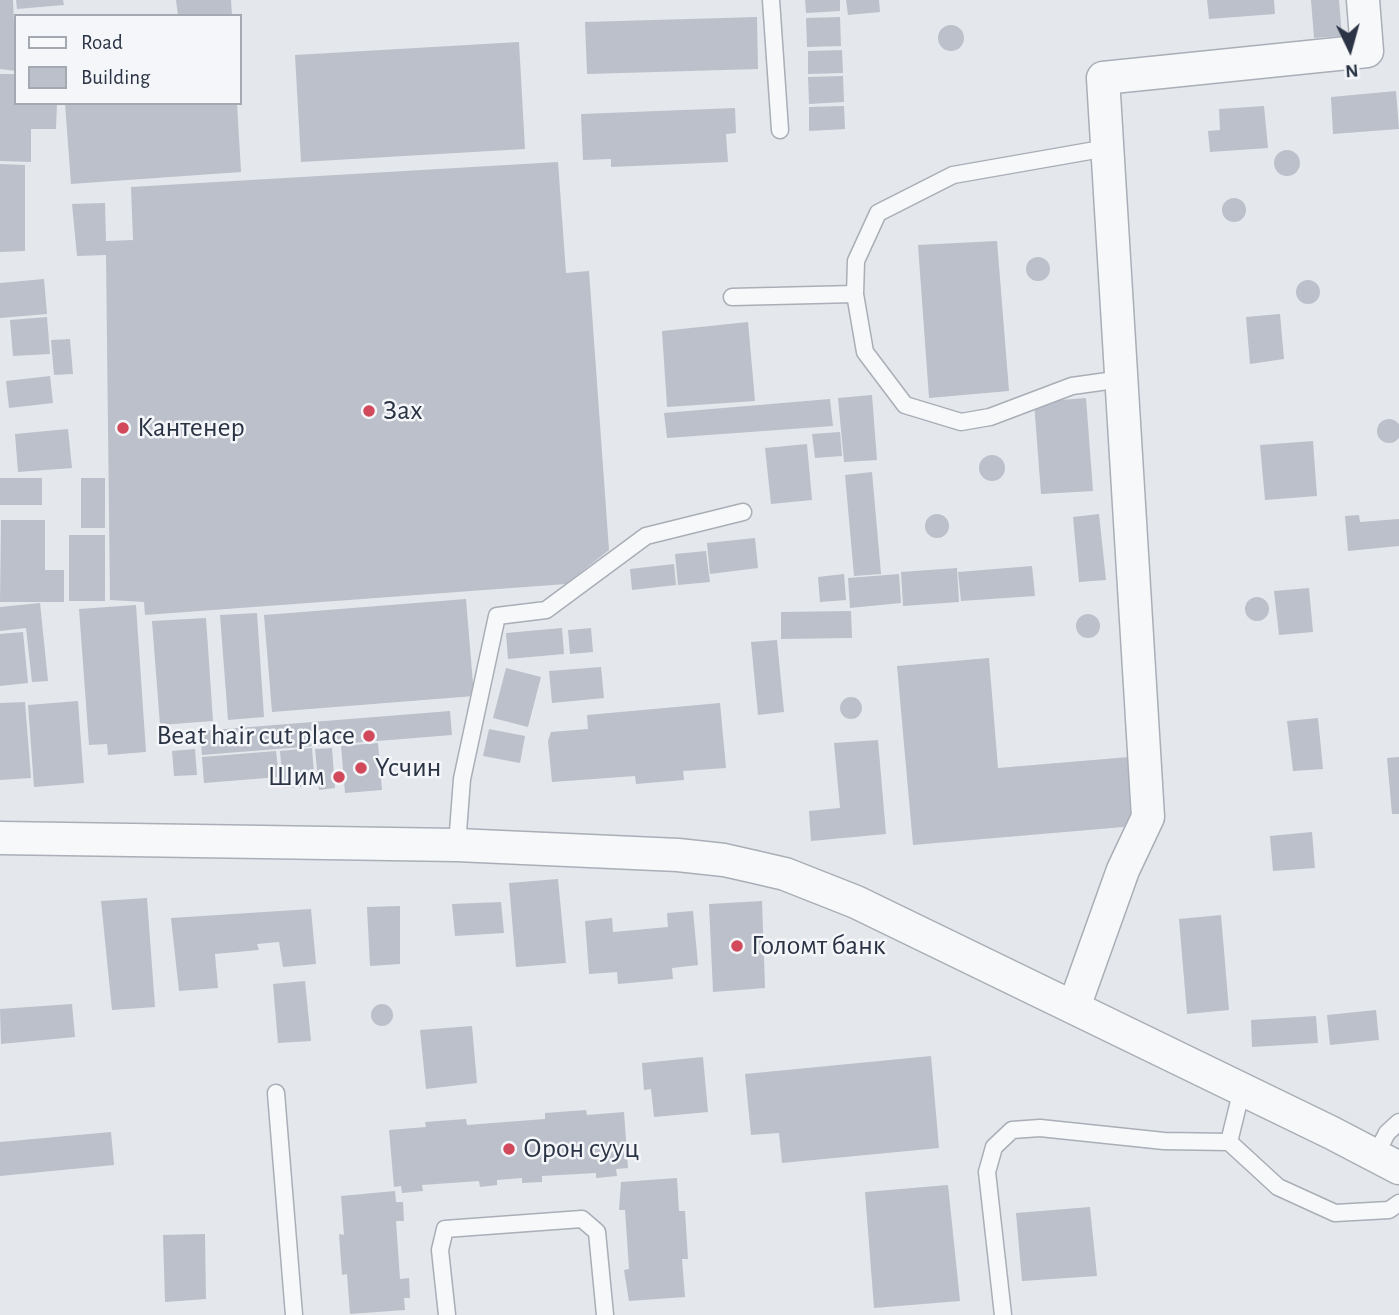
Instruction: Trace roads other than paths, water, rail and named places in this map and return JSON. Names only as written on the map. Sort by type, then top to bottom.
[{"type":"street","points":[[1074,1007],[1123,870],[1148,817],[1103,78],[1367,51],[1363,0]]},
{"type":"street","points":[[0,838],[457,845],[678,855],[724,860],[785,874],[856,901],[1387,1162]]},
{"type":"lane","points":[[771,0],[780,130]]},
{"type":"lane","points":[[1107,148],[953,175],[878,213],[856,261],[855,293],[865,352],[905,405],[961,422],[990,417],[1072,386],[1122,379]]},
{"type":"lane","points":[[732,297],[855,293]]},
{"type":"lane","points":[[457,845],[461,779],[497,617],[546,610],[646,536],[743,512]]},
{"type":"lane","points":[[1229,1142],[1242,1089]]},
{"type":"lane","points":[[276,1093],[295,1315]]},
{"type":"lane","points":[[1387,1162],[1387,1133],[1399,1122]]},
{"type":"lane","points":[[1003,1315],[987,1172],[994,1147],[1012,1130],[1040,1128],[1164,1142],[1229,1142],[1278,1187],[1335,1213],[1389,1210],[1399,1203]]},
{"type":"lane","points":[[447,1315],[440,1250],[445,1229],[582,1219],[597,1232],[605,1315]]},
{"type":"place","name":"Зах","points":[[369,411]]},
{"type":"place","name":"Кантенер","points":[[123,428]]},
{"type":"place","name":"Beat hair cut place","points":[[369,736]]},
{"type":"place","name":"Үсчин","points":[[361,768]]},
{"type":"place","name":"Шим","points":[[339,777]]},
{"type":"place","name":"Голомт банк","points":[[737,946]]},
{"type":"place","name":"Орон сууц","points":[[509,1149]]}]
